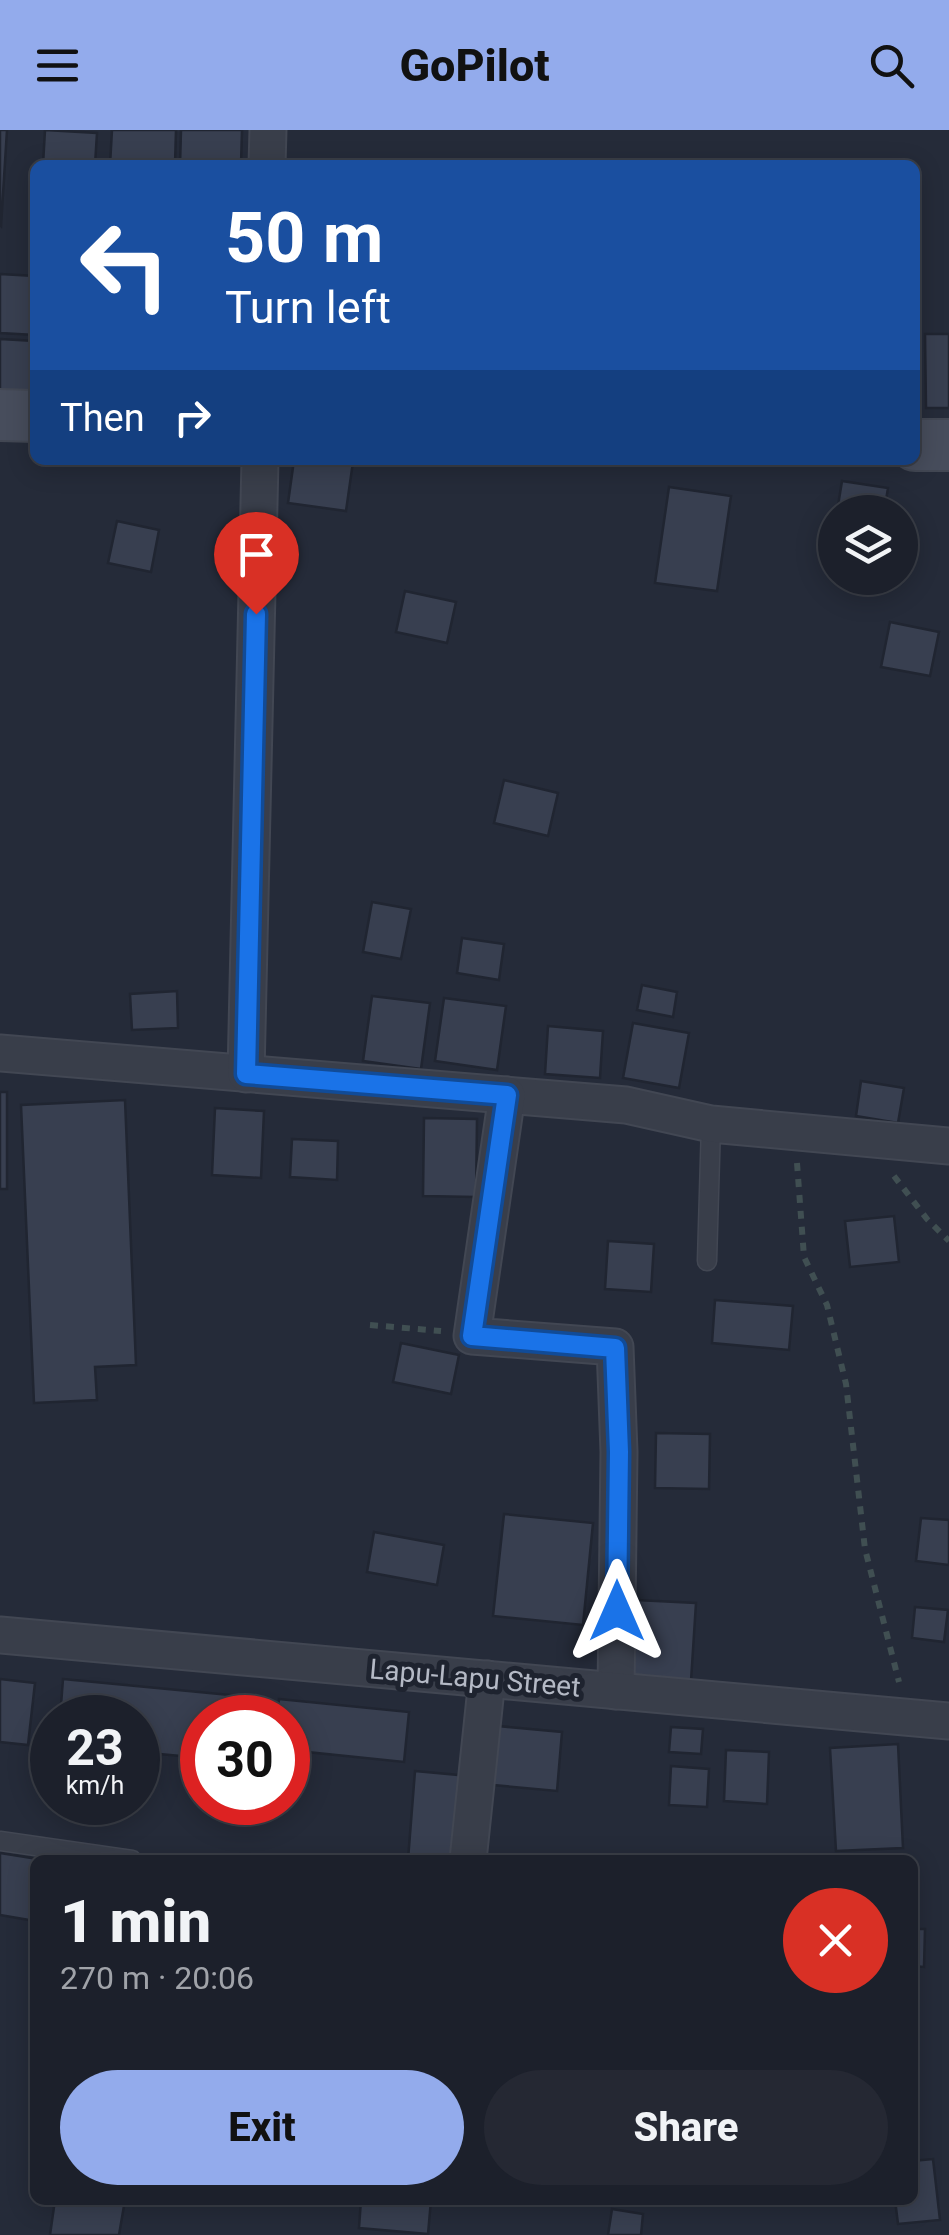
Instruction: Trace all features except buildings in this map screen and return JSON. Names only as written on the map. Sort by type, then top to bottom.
[{"type":"main road","points":[[0,415],[30,416]]},
{"type":"main road","points":[[920,444],[949,445]]},
{"type":"street","points":[[268,130],[268,160]]},
{"type":"street","points":[[246,1074],[260,465]]},
{"type":"street","points":[[0,1053],[626,1104],[711,1124],[949,1146]]},
{"type":"street","points":[[507,1095],[472,1336],[615,1348],[619,1452],[616,1690]]},
{"type":"street","name":"Lapu-Lapu Street","points":[[0,1635],[949,1721]]},
{"type":"street","points":[[469,1855],[488,1679]]},
{"type":"lane","points":[[707,1261],[711,1124]]},
{"type":"lane","points":[[0,1841],[97,1855]]},
{"type":"path","points":[[796,1132],[804,1257],[827,1305],[846,1384],[865,1549],[908,1717]]},
{"type":"path","points":[[866,1138],[926,1219],[949,1241]]},
{"type":"path","points":[[370,1325],[472,1336]]},
{"type":"route","points":[[256,614],[246,1074],[507,1095],[472,1336],[615,1348],[619,1452],[617,1611]]}]
